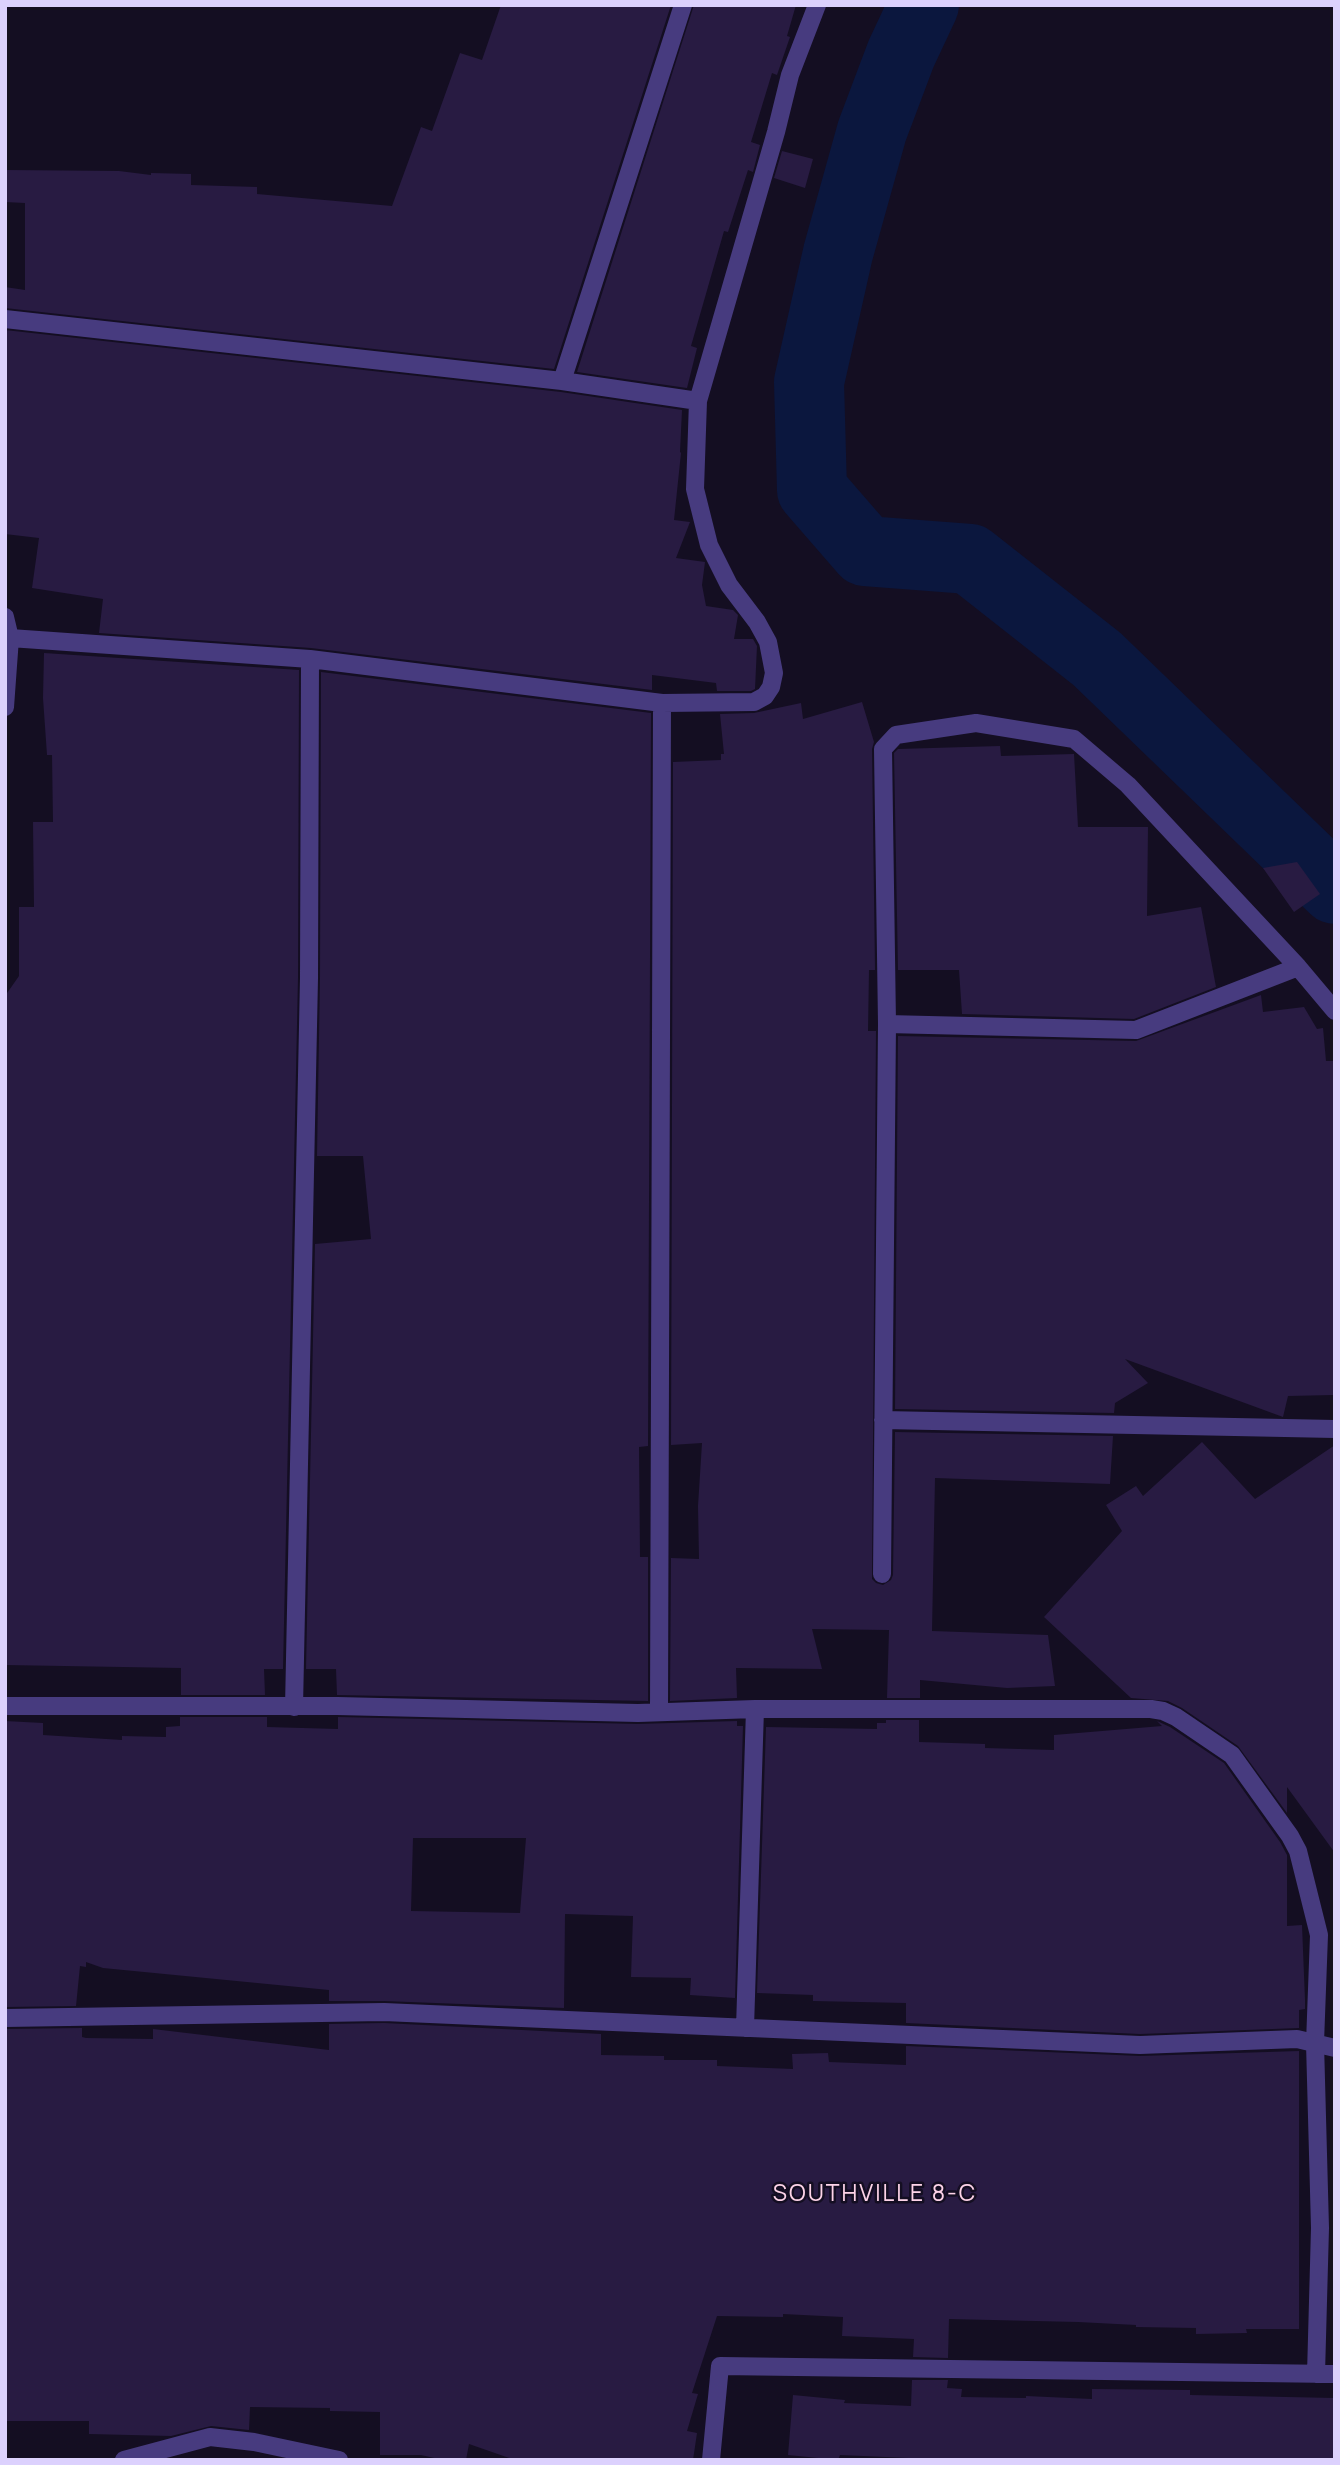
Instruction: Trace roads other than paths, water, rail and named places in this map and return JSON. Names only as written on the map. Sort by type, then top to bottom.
[{"type":"street","points":[[562,381],[683,5]]},
{"type":"street","points":[[10,638],[310,659],[662,703],[754,702],[765,696],[771,687],[774,673],[768,642],[729,584],[709,545],[695,489],[698,401],[790,75],[817,5]]},
{"type":"street","points":[[5,319],[562,381],[698,401]]},
{"type":"street","points":[[5,617],[10,638],[5,707]]},
{"type":"street","points":[[294,1707],[309,992],[310,659]]},
{"type":"street","points":[[659,1711],[662,703]]},
{"type":"street","points":[[882,1574],[887,1024],[883,749],[896,735],[976,723],[1074,739],[1128,785],[1298,967],[1335,1011]]},
{"type":"street","points":[[887,1024],[1136,1030],[1298,967]]},
{"type":"street","points":[[883,1420],[1335,1429]]},
{"type":"street","points":[[5,1706],[337,1706],[638,1713],[755,1709],[1151,1709],[1176,1717],[1232,1755],[1298,1851],[1319,1935],[1315,2043],[1328,2228],[1326,2374],[720,2366],[711,2460]]},
{"type":"street","points":[[745,2028],[755,1709]]},
{"type":"street","points":[[5,2018],[384,2012],[1140,2045],[1297,2039],[1335,2048]]},
{"type":"street","points":[[124,2460],[210,2437],[254,2442],[339,2460]]},
{"type":"waterway","points":[[924,5],[901,54],[872,131],[838,253],[809,382],[812,490],[865,551],[970,559],[1097,659],[1335,889]]},
{"type":"district","name":"SOUTHVILLE 8-C","points":[[875,2195]]}]
